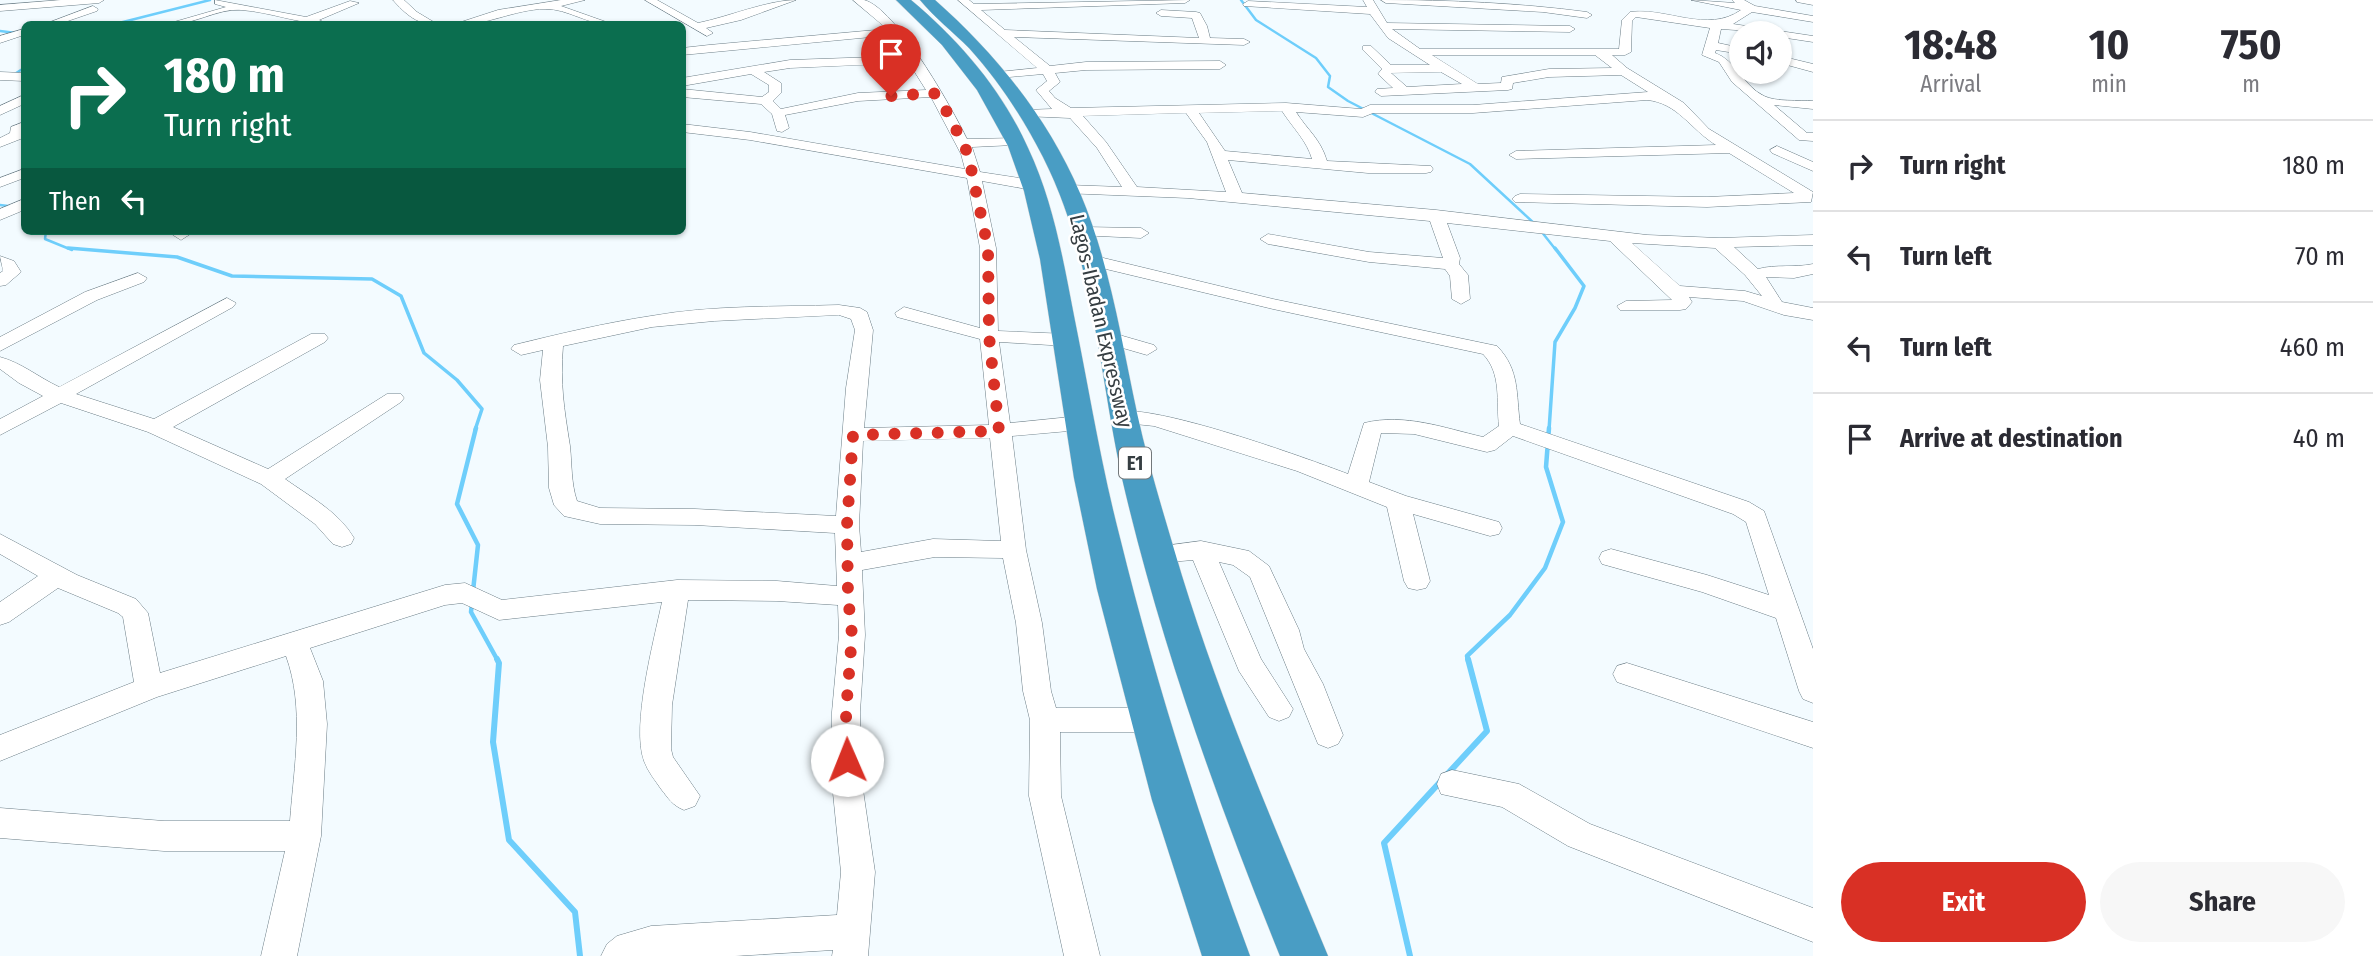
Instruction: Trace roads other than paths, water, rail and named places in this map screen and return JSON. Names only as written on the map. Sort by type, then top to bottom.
[{"type":"highway","name":"Lagos-Ibadan Expressway","points":[[903,0],[931,24],[974,72],[1008,126],[1045,220],[1102,534],[1149,720],[1204,897],[1226,956]]},
{"type":"highway","name":"Lagos-Ibadan Expressway","points":[[927,0],[969,37],[1002,75],[1029,113],[1068,190],[1087,246],[1124,417],[1158,554],[1204,700],[1304,956]]},
{"type":"street","points":[[0,8],[99,0]]},
{"type":"street","points":[[58,21],[95,8],[106,0]]},
{"type":"street","points":[[309,20],[354,3],[349,0]]},
{"type":"street","points":[[398,0],[413,14],[426,21]]},
{"type":"street","points":[[487,0],[498,13]]},
{"type":"street","points":[[470,21],[498,13],[571,0]]},
{"type":"street","points":[[650,0],[728,45]]},
{"type":"street","points":[[696,27],[737,18],[791,0]]},
{"type":"street","points":[[858,0],[882,17],[895,31],[962,143],[974,176],[988,248],[989,336],[1014,550],[1029,623],[1037,691],[1045,719],[1045,796],[1082,956]]},
{"type":"street","points":[[967,3],[1185,0]]},
{"type":"street","points":[[1386,0],[1537,6],[1587,15]]},
{"type":"street","points":[[1696,0],[1813,19]]},
{"type":"street","points":[[1737,0],[1751,8]]},
{"type":"street","points":[[1801,0],[1813,2]]},
{"type":"street","points":[[219,2],[312,21]]},
{"type":"street","points":[[661,6],[679,2]]},
{"type":"street","points":[[1138,2],[1153,13],[1196,15],[1205,41]]},
{"type":"street","points":[[967,3],[1047,70],[1054,82],[1042,90],[1049,101],[1076,116],[1104,148],[1132,191]]},
{"type":"street","points":[[1248,4],[1288,3],[1570,29]]},
{"type":"street","points":[[1288,3],[1325,9],[1331,16],[1375,11]]},
{"type":"street","points":[[546,4],[598,21]]},
{"type":"street","points":[[1537,6],[1544,18],[1535,21],[1542,28]]},
{"type":"street","points":[[184,21],[239,7]]},
{"type":"street","points":[[1751,8],[1743,16],[1717,24],[1713,32],[1713,46],[1708,55],[1723,60],[1736,79],[1809,137],[1805,145],[1777,150],[1813,167]]},
{"type":"street","points":[[1375,11],[1414,50],[1506,107]]},
{"type":"street","points":[[1442,68],[1388,69],[1367,48],[1463,52],[1625,51],[1628,20],[1634,14],[1729,26]]},
{"type":"street","points":[[988,19],[1057,16]]},
{"type":"street","points":[[800,27],[819,39]]},
{"type":"street","points":[[686,51],[728,45],[895,31]]},
{"type":"street","points":[[0,40],[21,33]]},
{"type":"street","points":[[1003,33],[1244,42]]},
{"type":"street","points":[[1792,36],[1813,39]]},
{"type":"street","points":[[1111,39],[1126,65]]},
{"type":"street","points":[[1713,46],[1729,49]]},
{"type":"street","points":[[1595,51],[1679,106],[1704,132],[1812,197]]},
{"type":"street","points":[[1463,52],[1494,67],[1529,77]]},
{"type":"street","points":[[686,86],[752,70],[831,61],[912,59]]},
{"type":"street","points":[[1792,63],[1813,68]]},
{"type":"street","points":[[1002,75],[1126,65],[1220,65]]},
{"type":"street","points":[[1388,69],[1384,74],[1403,90]]},
{"type":"street","points":[[752,70],[775,83],[777,87],[770,100],[765,102]]},
{"type":"street","points":[[1406,110],[1381,92],[1508,86],[1506,80],[1549,73],[1623,71]]},
{"type":"street","points":[[0,76],[21,77]]},
{"type":"street","points":[[686,88],[765,102],[778,113],[782,129],[765,139]]},
{"type":"street","points":[[778,113],[858,97],[934,93]]},
{"type":"street","points":[[1029,113],[1286,107],[1363,113],[1370,109],[1506,107],[1647,96],[1666,98]]},
{"type":"street","points":[[0,111],[21,100]]},
{"type":"street","points":[[1762,100],[1813,105]]},
{"type":"street","points":[[1286,107],[1302,132],[1314,142],[1321,164]]},
{"type":"street","points":[[1190,110],[1214,142],[1236,197]]},
{"type":"street","points":[[0,143],[18,135],[16,130],[21,128]]},
{"type":"street","points":[[686,129],[765,139],[1032,186]]},
{"type":"street","points":[[962,143],[1014,141]]},
{"type":"street","points":[[1516,155],[1732,149]]},
{"type":"street","points":[[1219,155],[1368,169],[1426,169]]},
{"type":"street","points":[[0,183],[21,174]]},
{"type":"street","points":[[1068,190],[1236,197],[1436,215],[1616,238],[1719,243],[1813,240]]},
{"type":"street","points":[[1520,199],[1707,202],[1812,197]]},
{"type":"street","points":[[0,215],[21,205]]},
{"type":"street","points":[[1436,215],[1452,258],[1450,264]]},
{"type":"street","points":[[1616,238],[1675,290],[1683,302],[1680,305],[1626,306]]},
{"type":"street","points":[[1268,239],[1369,257],[1450,264],[1459,275],[1461,299]]},
{"type":"street","points":[[1719,243],[1755,275],[1773,299],[1773,304]]},
{"type":"street","points":[[1087,246],[1138,248]]},
{"type":"street","points":[[1087,246],[1138,248],[1273,304],[1490,350],[1500,358],[1508,376],[1523,433]]},
{"type":"street","points":[[0,261],[8,265],[12,272],[0,281]]},
{"type":"street","points":[[1755,275],[1770,271],[1794,273],[1813,269]]},
{"type":"street","points":[[0,345],[91,296],[138,278]]},
{"type":"street","points":[[1675,290],[1745,296],[1790,311],[1813,314]]},
{"type":"street","points":[[0,428],[227,303]]},
{"type":"street","points":[[521,349],[652,321],[745,313],[854,312],[860,316],[864,330],[847,525],[848,596],[852,635],[846,712],[847,783],[858,872],[851,944],[651,944],[629,948],[619,956]]},
{"type":"street","points":[[904,313],[989,336],[1067,340]]},
{"type":"street","points":[[156,427],[318,338]]},
{"type":"street","points":[[1109,338],[1147,349]]},
{"type":"street","points":[[554,341],[550,380],[553,414],[559,447],[561,488],[566,505],[572,510],[600,516],[695,517],[847,525]]},
{"type":"street","points":[[0,363],[13,367],[26,379],[60,396],[156,427],[269,479],[323,518],[342,538]]},
{"type":"street","points":[[269,479],[394,398]]},
{"type":"street","points":[[1124,417],[1156,419],[1305,466],[1398,502],[1490,528]]},
{"type":"street","points":[[853,435],[999,431],[1080,423]]},
{"type":"street","points":[[1357,485],[1372,428],[1384,425],[1399,426],[1487,445],[1523,433],[1748,511],[1756,517],[1813,691]]},
{"type":"street","points":[[1398,502],[1417,581]]},
{"type":"street","points":[[0,543],[57,576],[127,606],[135,613],[149,688]]},
{"type":"street","points":[[849,563],[933,548],[1014,550]]},
{"type":"street","points":[[1158,554],[1201,550],[1240,557],[1260,572],[1299,668],[1309,684],[1328,735]]},
{"type":"street","points":[[1201,550],[1249,663],[1272,698],[1299,668]]},
{"type":"street","points":[[1611,558],[1707,584],[1786,611]]},
{"type":"street","points":[[0,615],[57,576]]},
{"type":"street","points":[[0,748],[149,688],[445,595],[465,593],[499,610],[677,590],[777,591],[848,596]]},
{"type":"street","points":[[677,590],[666,651],[656,752],[658,760],[684,796]]},
{"type":"street","points":[[279,956],[305,836],[312,723],[309,681],[295,642]]},
{"type":"street","points":[[1627,674],[1813,735]]},
{"type":"street","points":[[1045,719],[1149,720]]},
{"type":"street","points":[[1452,784],[1508,794],[1530,804],[1579,835],[1813,925]]},
{"type":"street","points":[[0,823],[164,836],[305,836]]},
{"type":"waterway","points":[[127,21],[210,0]]},
{"type":"waterway","points":[[1241,0],[1256,20],[1316,58],[1330,76],[1328,87],[1348,101],[1470,164],[1536,225]]},
{"type":"waterway","points":[[0,31],[21,34]]},
{"type":"waterway","points":[[13,75],[21,70]]},
{"type":"waterway","points":[[0,205],[21,208]]},
{"type":"waterway","points":[[1541,231],[1556,250]]},
{"type":"waterway","points":[[46,235],[45,239],[72,250]]},
{"type":"waterway","points":[[68,248],[177,257],[232,276],[372,279],[401,296],[424,353],[457,380],[482,409],[475,430]]},
{"type":"waterway","points":[[1549,430],[1555,342],[1575,308],[1584,286],[1555,248]]},
{"type":"waterway","points":[[473,591],[478,545],[457,504],[476,428]]},
{"type":"waterway","points":[[1468,661],[1467,656],[1510,615],[1545,568],[1563,522],[1546,467],[1549,428]]},
{"type":"waterway","points":[[472,603],[471,612],[498,661]]},
{"type":"waterway","points":[[1410,956],[1384,843],[1487,731],[1468,659]]},
{"type":"waterway","points":[[498,661],[493,742],[509,840],[575,912],[580,956]]}]
